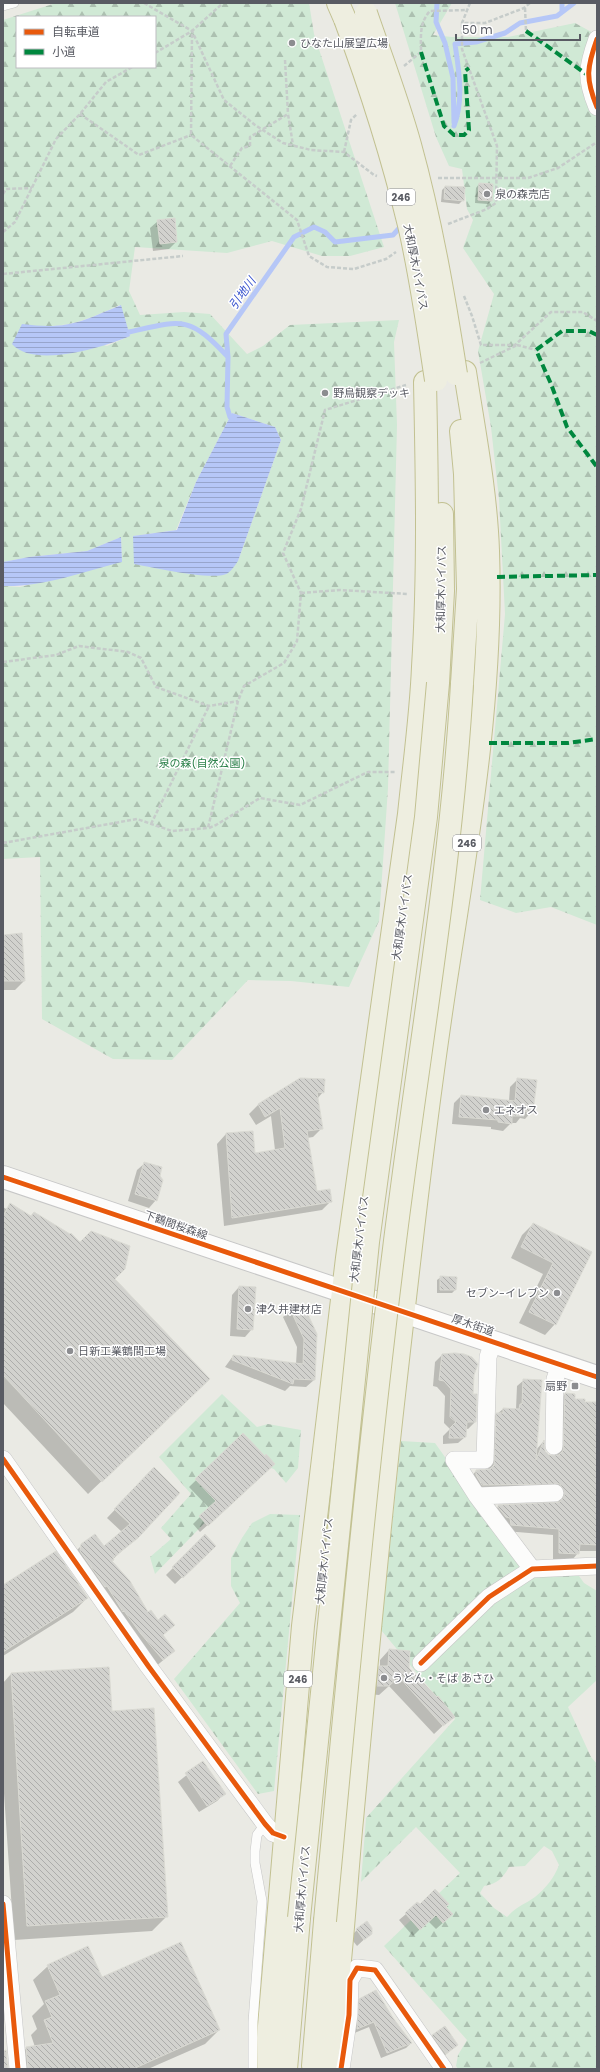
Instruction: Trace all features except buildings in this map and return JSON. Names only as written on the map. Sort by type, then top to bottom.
[{"type":"highway","name":"大和厚木バイパス","points":[[286,2069],[298,1918],[368,1242],[426,817],[438,683],[443,591],[441,476],[444,376],[442,278],[410,145],[364,8]]},
{"type":"highway","name":"大和厚木バイパス","points":[[313,2069],[325,1921],[366,1497],[394,1250],[451,820],[468,589],[465,474],[444,376],[420,281],[408,224],[391,161],[364,72],[342,11]]},
{"type":"highway","name":"246","points":[[269,2069],[268,2038],[303,1626],[343,1291],[409,814],[423,668],[426,591],[444,376]]},
{"type":"highway","name":"246","points":[[326,2069],[331,2042],[382,1499],[414,1210],[470,823],[484,688],[487,636],[488,549],[480,469],[444,376]]},
{"type":"street","points":[[597,39],[588,63],[590,90],[597,107]]},
{"type":"street","name":"下鶴間桜森線","points":[[3,1177],[343,1291]]},
{"type":"street","name":"厚木街道","points":[[343,1291],[597,1377]]},
{"type":"street","points":[[493,1342],[488,1357],[485,1460],[454,1460],[477,1496],[532,1569]]},
{"type":"street","points":[[554,1446],[555,1379],[560,1365]]},
{"type":"street","points":[[3,1459],[149,1667],[265,1824],[273,1833],[284,1837]]},
{"type":"street","points":[[477,1496],[555,1493]]},
{"type":"street","points":[[421,1663],[489,1597],[532,1569],[597,1566]]},
{"type":"street","points":[[3,1904],[18,2069]]},
{"type":"street","points":[[342,2069],[349,2015],[350,1980],[357,1968],[375,1970],[444,2069]]},
{"type":"lane","points":[[3,6],[14,3]]},
{"type":"lane","points":[[253,2069],[253,2022],[262,1901],[255,1863],[255,1851],[257,1835],[265,1824]]},
{"type":"path","points":[[144,3],[192,31],[224,100],[262,130],[283,142],[311,150],[344,152],[374,176]]},
{"type":"path","points":[[156,52],[192,31],[223,3]]},
{"type":"path","points":[[441,227],[486,209],[496,203],[497,146],[462,48],[462,23],[470,3]]},
{"type":"path","points":[[462,23],[485,23],[525,8],[530,3]]},
{"type":"path","points":[[525,8],[526,31]]},
{"type":"path","points":[[400,69],[421,52],[420,32],[424,18],[430,11],[439,12],[467,10]]},
{"type":"path","points":[[191,135],[192,31]]},
{"type":"path","points":[[285,60],[288,114],[294,145]]},
{"type":"path","points":[[3,232],[15,222],[56,139],[80,114],[106,82],[130,68]]},
{"type":"path","points":[[344,152],[351,120],[358,113]]},
{"type":"path","points":[[80,114],[139,156],[191,135]]},
{"type":"path","points":[[230,166],[242,148],[250,146],[250,137],[288,114]]},
{"type":"path","points":[[191,135],[297,220],[309,256],[327,267],[354,269],[386,259],[399,250]]},
{"type":"path","points":[[430,178],[497,176],[528,178],[558,168],[597,142]]},
{"type":"path","points":[[3,194],[6,189],[32,188]]},
{"type":"path","points":[[3,274],[183,256]]},
{"type":"path","points":[[463,294],[472,316],[480,345],[516,345],[536,350]]},
{"type":"path","points":[[208,828],[238,701],[244,686],[284,663],[297,641],[301,593],[283,553],[301,508],[325,410],[444,376],[516,345],[551,312],[583,312],[597,321]]},
{"type":"path","points":[[301,593],[340,590],[412,594]]},
{"type":"path","points":[[3,662],[56,655],[78,646],[128,652],[141,658],[156,687],[209,706],[238,701]]},
{"type":"path","points":[[151,824],[209,706]]},
{"type":"path","points":[[3,843],[137,819],[172,830],[208,828],[216,825],[260,798],[300,805],[368,772],[399,772]]},
{"type":"green space","name":"泉の森(自然公園)","points":[[56,3],[309,3],[314,34],[384,247],[350,256],[322,256],[272,241],[227,253],[135,247],[129,291],[140,315],[184,312],[210,314],[247,354],[263,346],[290,325],[399,320],[394,342],[397,425],[388,788],[379,921],[349,987],[291,981],[248,980],[172,1060],[113,1059],[42,1019],[40,857],[3,859],[3,586],[20,587],[122,561],[121,537],[87,551],[29,557],[3,562],[3,20]],"holes":[[[120,305],[130,336],[107,346],[41,326],[73,323]],[[232,413],[275,427],[281,440],[238,561],[134,564],[134,536],[176,530],[196,482]]]},
{"type":"green space","points":[[395,3],[452,3],[433,35],[452,37],[508,37],[575,23],[597,35],[597,925],[551,907],[516,913],[480,900],[505,614],[499,499],[491,427],[478,351],[494,294],[463,248],[473,220],[467,209],[462,169],[449,166],[436,137]]},
{"type":"green space","points":[[222,1394],[257,1427],[268,1424],[301,1430],[298,1468],[286,1483],[274,1469],[261,1465],[155,1574],[150,1557],[171,1539],[161,1528],[191,1494],[159,1457]]},
{"type":"green space","points":[[401,1441],[435,1443],[521,1564],[572,1566],[584,1583],[597,1591],[597,1680],[568,1707],[591,1757],[597,1764],[597,2069],[458,2069],[456,2066],[458,2055],[467,2040],[384,1946],[460,1873],[416,1827],[361,1882],[366,1818],[455,1719],[381,1630]],"holes":[[[544,1846],[552,1851],[559,1865],[552,1878],[535,1897],[507,1917],[494,1908],[480,1893],[484,1886],[493,1884],[499,1880],[509,1867],[525,1866]]]},
{"type":"green space","points":[[270,1514],[300,1515],[274,1791],[258,1794],[174,1679],[240,1603],[231,1586],[231,1558],[252,1523]]},
{"type":"water","points":[[121,305],[130,336],[118,341],[70,354],[52,355],[36,355],[22,351],[12,344],[22,324],[38,326],[63,325],[84,320]]},
{"type":"water","points":[[232,413],[275,427],[281,440],[238,561],[228,573],[211,576],[183,573],[134,564],[133,536],[177,530],[196,482]]},
{"type":"water","points":[[121,537],[122,562],[48,581],[18,586],[3,586],[3,562],[29,557],[87,551]]},
{"type":"waterway","name":"引地川","points":[[437,3],[436,22],[445,43],[453,78],[454,123]]},
{"type":"waterway","points":[[562,3],[562,12]]},
{"type":"waterway","points":[[454,126],[460,96],[455,44],[476,42],[505,33],[520,23],[557,16],[574,3]]},
{"type":"waterway","name":"引地川","points":[[235,419],[230,417],[227,407],[228,357],[226,334],[294,237],[314,227],[325,232],[335,242],[393,235],[403,224]]},
{"type":"waterway","points":[[129,332],[161,325],[184,324],[194,327],[204,334],[228,357]]},
{"type":"marked path","points":[[526,31],[589,76]]},
{"type":"marked path","points":[[421,52],[444,126],[454,135],[464,135],[469,130],[465,71],[469,68]]},
{"type":"marked path","points":[[597,335],[589,331],[562,331],[536,350],[551,384],[567,427],[597,467]]},
{"type":"marked path","points":[[497,577],[597,575]]},
{"type":"marked path","points":[[489,743],[568,743],[597,739]]},
{"type":"cycle path","points":[[597,39],[589,65],[589,80],[597,107]]},
{"type":"cycle path","points":[[3,1177],[597,1377]]},
{"type":"cycle path","points":[[3,1459],[149,1667],[265,1824],[273,1833],[284,1837]]},
{"type":"cycle path","points":[[421,1663],[489,1597],[532,1569],[597,1566]]},
{"type":"cycle path","points":[[3,1904],[18,2069]]},
{"type":"cycle path","points":[[341,2069],[349,2015],[350,1980],[357,1968],[375,1970],[444,2069]]},
{"type":"place","name":"ひなた山展望広場","points":[[292,43]]},
{"type":"place","name":"泉の森売店","points":[[487,194]]},
{"type":"place","name":"野鳥観察デッキ","points":[[325,393]]},
{"type":"place","name":"エネオス","points":[[486,1110]]},
{"type":"place","name":"セブン-イレブン","points":[[557,1293]]},
{"type":"place","name":"津久井建材店","points":[[248,1309]]},
{"type":"place","name":"日新工業鶴間工場","points":[[70,1351]]},
{"type":"place","name":"扇野","points":[[575,1386]]},
{"type":"place","name":"うどん・そば あさひ","points":[[384,1678]]}]
